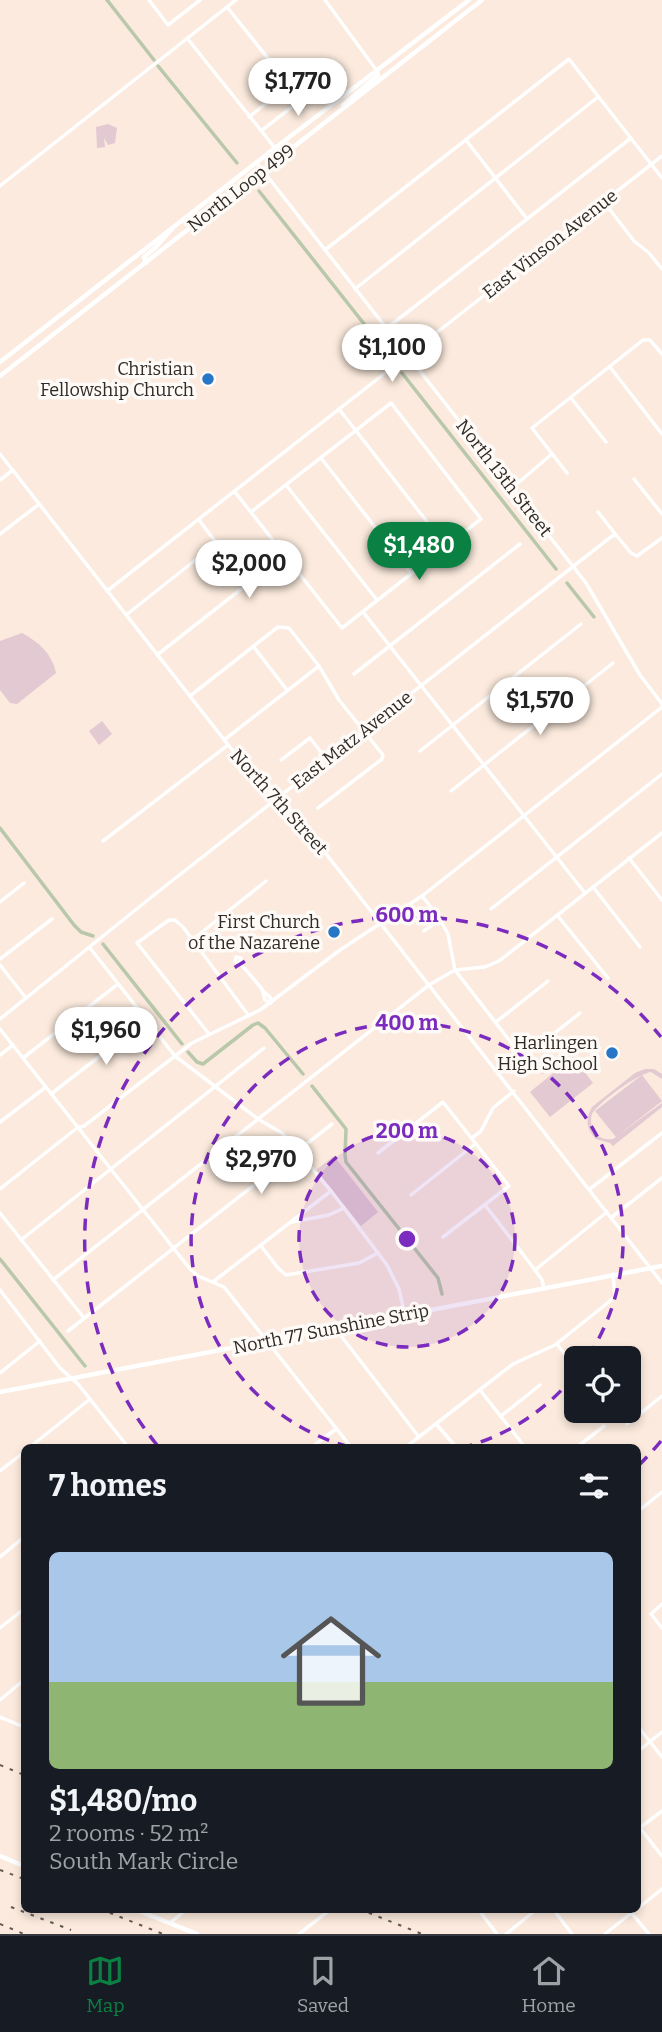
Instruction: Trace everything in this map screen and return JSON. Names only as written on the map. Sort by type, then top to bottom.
[{"type":"main road","name":"North Loop 499","points":[[0,362],[469,0]]},
{"type":"main road","name":"North Loop 499","points":[[0,376],[482,0]]},
{"type":"main road","points":[[336,114],[349,99],[378,75],[377,71]]},
{"type":"main road","points":[[146,263],[144,257],[162,242],[173,227]]},
{"type":"main road","name":"North 77 Sunshine Strip","points":[[0,1392],[662,1266]]},
{"type":"main road","points":[[0,1856],[21,1865]]},
{"type":"main road","points":[[144,1913],[197,1934]]},
{"type":"street","points":[[149,0],[169,25],[200,0]]},
{"type":"street","points":[[0,186],[236,0]]},
{"type":"street","points":[[325,0],[377,71]]},
{"type":"street","points":[[227,7],[286,81],[283,90],[250,117]]},
{"type":"street","points":[[187,38],[275,148]]},
{"type":"street","points":[[325,250],[569,59],[662,178]]},
{"type":"street","points":[[261,131],[320,85]]},
{"type":"street","points":[[355,289],[598,97]]},
{"type":"street","points":[[387,328],[631,138]]},
{"type":"street","points":[[466,140],[527,219]]},
{"type":"street","name":"East Vinson Avenue","points":[[107,591],[662,156]]},
{"type":"street","name":"North 13th Street","points":[[256,162],[573,567],[599,602],[640,675],[662,705]]},
{"type":"street","points":[[604,202],[634,241],[649,253],[662,269]]},
{"type":"street","points":[[567,472],[532,428],[645,339],[650,340],[662,354]]},
{"type":"street","points":[[610,367],[662,434]]},
{"type":"street","points":[[570,398],[606,442]]},
{"type":"street","points":[[235,492],[342,628],[481,519],[391,403],[251,512]]},
{"type":"street","points":[[339,410],[446,546]]},
{"type":"street","name":"North 7th Street","points":[[0,454],[253,776],[298,819],[382,924],[662,1283]]},
{"type":"street","points":[[512,488],[552,454]]},
{"type":"street","points":[[321,457],[411,573]]},
{"type":"street","points":[[0,480],[13,470]]},
{"type":"street","points":[[635,479],[662,514]]},
{"type":"street","points":[[286,485],[377,600]]},
{"type":"street","points":[[0,534],[38,505]]},
{"type":"street","points":[[598,512],[631,554],[637,555],[662,538]]},
{"type":"street","points":[[158,655],[245,586],[243,577],[199,520]]},
{"type":"street","name":"East Matz Avenue","points":[[0,1019],[616,535]]},
{"type":"street","points":[[126,615],[217,543]]},
{"type":"street","points":[[354,674],[520,544]]},
{"type":"street","points":[[363,611],[585,893]]},
{"type":"street","points":[[420,751],[581,624]]},
{"type":"street","points":[[190,696],[278,627],[283,625],[289,628],[383,757],[318,808]]},
{"type":"street","points":[[253,646],[287,690]]},
{"type":"street","points":[[451,791],[614,663]]},
{"type":"street","points":[[224,740],[319,666]]},
{"type":"street","points":[[0,1189],[192,1043],[271,1003],[346,946],[422,896],[662,705]]},
{"type":"street","points":[[281,760],[310,738],[327,760]]},
{"type":"street","points":[[103,841],[228,745]]},
{"type":"street","points":[[491,909],[662,774]]},
{"type":"street","points":[[53,1280],[429,985],[455,970],[491,965],[662,833]]},
{"type":"street","points":[[629,858],[662,900]]},
{"type":"street","points":[[192,940],[266,881]]},
{"type":"street","points":[[0,902],[24,883]]},
{"type":"street","points":[[593,887],[640,947]]},
{"type":"street","points":[[422,896],[448,934],[455,970],[523,1058],[580,1013]]},
{"type":"street","points":[[557,915],[608,978]]},
{"type":"street","points":[[0,959],[52,919]]},
{"type":"street","points":[[424,931],[440,919]]},
{"type":"street","points":[[209,1034],[137,943],[162,924],[172,920],[180,924],[249,1016]]},
{"type":"street","points":[[90,947],[175,1056],[258,1119],[280,1130],[298,1151],[394,1277],[405,1315]]},
{"type":"street","points":[[240,963],[268,994],[271,1003]]},
{"type":"street","points":[[0,965],[26,998]]},
{"type":"street","points":[[496,1022],[548,981]]},
{"type":"street","points":[[23,1058],[119,984]]},
{"type":"street","points":[[51,1094],[146,1020]]},
{"type":"street","points":[[0,1028],[194,1273],[215,1281],[229,1292],[348,1444]]},
{"type":"street","points":[[0,1055],[13,1045]]},
{"type":"street","points":[[21,1240],[264,1048]]},
{"type":"street","points":[[0,1122],[46,1087]]},
{"type":"street","points":[[471,1139],[481,1131],[493,1108],[514,1091]]},
{"type":"street","points":[[378,1153],[443,1102],[509,1186],[443,1237]]},
{"type":"street","points":[[68,1331],[332,1124]]},
{"type":"street","points":[[590,1189],[662,1133]]},
{"type":"street","points":[[411,1195],[475,1144]]},
{"type":"street","points":[[612,1217],[662,1178]]},
{"type":"street","points":[[215,1281],[331,1191]]},
{"type":"street","points":[[484,1205],[535,1270],[544,1289]]},
{"type":"street","points":[[290,1223],[329,1215],[344,1208]]},
{"type":"street","points":[[535,1270],[608,1212]]},
{"type":"street","points":[[0,1213],[84,1318]]},
{"type":"street","points":[[261,1246],[286,1275],[349,1265],[378,1253]]},
{"type":"street","points":[[410,1444],[513,1364],[556,1344],[615,1297],[613,1274]]},
{"type":"street","points":[[0,1290],[124,1444]]},
{"type":"street","points":[[335,1328],[419,1437]]},
{"type":"street","points":[[0,1373],[40,1341]]},
{"type":"street","points":[[556,1344],[564,1354]]},
{"type":"street","points":[[501,1416],[540,1385]]},
{"type":"street","points":[[480,1390],[523,1444]]},
{"type":"street","points":[[627,1424],[662,1396]]},
{"type":"street","points":[[34,1444],[90,1399]]},
{"type":"street","points":[[436,1424],[453,1444]]},
{"type":"street","points":[[580,1444],[604,1426]]},
{"type":"street","points":[[316,1444],[336,1429]]},
{"type":"street","points":[[0,1471],[21,1454]]},
{"type":"street","points":[[641,1509],[662,1492]]},
{"type":"street","points":[[0,1557],[21,1540]]},
{"type":"street","points":[[662,1604],[652,1612],[662,1628]]},
{"type":"street","points":[[0,1628],[21,1611]]},
{"type":"street","points":[[0,1700],[21,1682]]},
{"type":"street","points":[[0,1717],[21,1726]]},
{"type":"street","points":[[641,1731],[662,1757]]},
{"type":"street","points":[[641,1749],[662,1732]]},
{"type":"street","points":[[641,1825],[662,1811]]},
{"type":"street","points":[[641,1831],[662,1856]]},
{"type":"street","points":[[641,1906],[662,1889]]},
{"type":"street","points":[[170,1923],[182,1913]]},
{"type":"street","points":[[299,1934],[326,1913]]},
{"type":"street","points":[[481,1913],[497,1934]]},
{"type":"street","points":[[506,1934],[532,1913]]},
{"type":"street","points":[[556,1913],[572,1934]]},
{"type":"street","points":[[606,1934],[628,1913]]},
{"type":"street","points":[[632,1913],[649,1934]]},
{"type":"shaded area","points":[[108,124],[117,128],[115,143],[108,145],[104,138],[105,147],[97,148],[96,127]]},
{"type":"shaded area","points":[[22,633],[44,649],[56,673],[17,704],[10,703],[0,690],[0,641]]},
{"type":"shaded area","points":[[102,721],[112,734],[99,745],[89,731]]},
{"type":"shaded area","points":[[573,1057],[593,1083],[550,1117],[530,1092]]},
{"type":"shaded area","points":[[654,1069],[662,1074],[662,1079],[651,1072],[637,1077],[619,1089],[595,1109],[591,1121],[593,1129],[600,1137],[613,1139],[662,1103],[662,1107],[613,1146],[596,1139],[588,1124],[592,1107],[635,1073]]},
{"type":"shaded area","points":[[642,1075],[662,1101],[616,1137],[595,1111]]},
{"type":"shaded area","points":[[334,1156],[378,1212],[361,1226],[316,1170]]},
{"type":"waterway","points":[[107,0],[154,60]]},
{"type":"waterway","points":[[158,66],[237,163]]},
{"type":"waterway","points":[[259,191],[391,358]]},
{"type":"waterway","points":[[402,373],[556,569]]},
{"type":"waterway","points":[[567,583],[594,617]]},
{"type":"waterway","points":[[0,828],[74,925],[81,932],[93,936]]},
{"type":"waterway","points":[[103,944],[182,1044]]},
{"type":"waterway","points":[[188,1052],[197,1062],[203,1064],[258,1023],[303,1074]]},
{"type":"waterway","points":[[312,1086],[346,1129],[346,1162],[438,1278],[442,1294]]},
{"type":"waterway","points":[[0,1259],[85,1366]]},
{"type":"railway","points":[[0,1765],[21,1774]]},
{"type":"railway","points":[[0,1870],[21,1878]]},
{"type":"railway","points":[[11,1907],[21,1911]]},
{"type":"railway","points":[[27,1913],[71,1930]]},
{"type":"railway","points":[[110,1913],[163,1934]]},
{"type":"railway","points":[[369,1913],[422,1934]]},
{"type":"railway","points":[[0,1924],[24,1934]]},
{"type":"place","name":"Christian Fellowship Church","points":[[208,379]]},
{"type":"place","name":"First Church of the Nazarene","points":[[334,932]]},
{"type":"place","name":"Harlingen High School","points":[[612,1053]]}]
